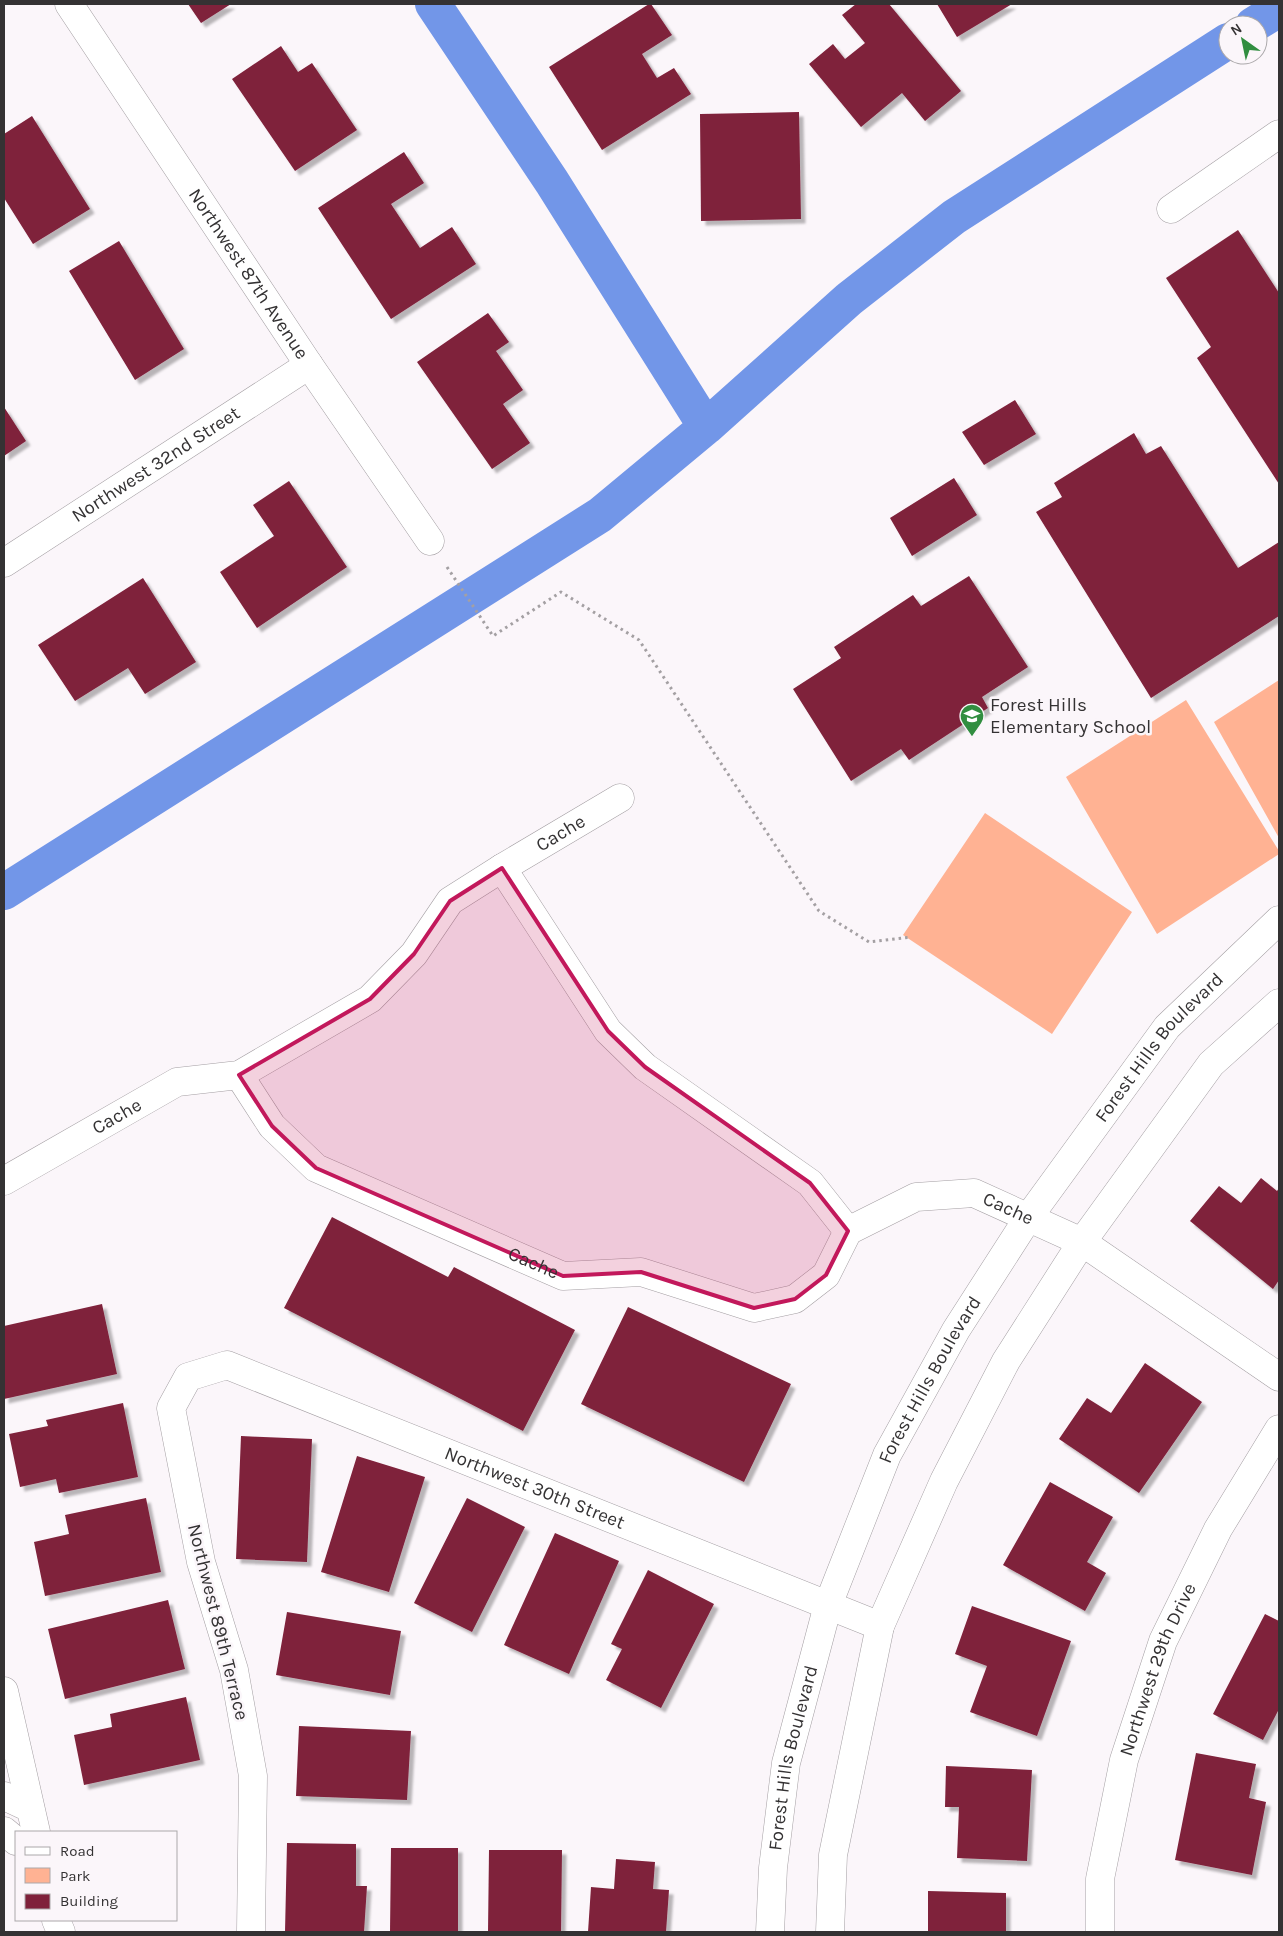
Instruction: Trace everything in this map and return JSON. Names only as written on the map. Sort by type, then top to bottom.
[{"type":"street","name":"Northwest 87th Avenue","points":[[69,4],[309,365],[437,552]]},
{"type":"street","points":[[1171,209],[1279,134]]},
{"type":"street","name":"Northwest 32nd Street","points":[[4,563],[309,365]]},
{"type":"street","name":"Cache","points":[[4,1181],[177,1082],[239,1075],[370,999],[414,954],[450,901],[620,798]]},
{"type":"street","points":[[502,868],[608,1031],[645,1067],[810,1183],[848,1230]]},
{"type":"street","name":"Forest Hills Boulevard","points":[[770,1932],[773,1868],[786,1763],[828,1605],[887,1455],[956,1330],[1028,1218],[1167,1027],[1279,920]]},
{"type":"street","points":[[830,1932],[833,1855],[880,1626],[944,1481],[1006,1361],[1082,1242],[1211,1064],[1279,1002]]},
{"type":"street","name":"Cache","points":[[239,1075],[272,1126],[316,1168],[563,1276],[641,1272],[754,1308],[795,1299],[826,1275],[848,1230],[916,1197],[974,1192],[1082,1242],[1279,1376]]},
{"type":"street","name":"Northwest 30th Street","points":[[188,1377],[227,1365],[880,1626]]},
{"type":"street","name":"Northwest 89th Terrace","points":[[188,1377],[171,1408],[201,1562],[234,1670],[253,1776],[251,1932]]},
{"type":"street","name":"Northwest 29th Drive","points":[[1100,1932],[1100,1879],[1124,1760],[1164,1641],[1218,1529],[1279,1429]]},
{"type":"street","points":[[4,1691],[33,1820]]},
{"type":"street","points":[[4,1796],[33,1820]]},
{"type":"street","points":[[4,1831],[15,1840]]},
{"type":"path","points":[[437,552],[493,636],[561,592],[639,640],[819,912],[868,942],[911,937]]},
{"type":"highlighted area","points":[[502,868],[608,1031],[645,1067],[810,1183],[848,1231],[826,1275],[795,1299],[754,1308],[641,1272],[563,1276],[316,1168],[272,1126],[239,1075],[370,999],[414,954],[450,901]]},
{"type":"green space","points":[[1279,680],[1279,838],[1214,722]]},
{"type":"green space","points":[[1186,700],[1279,851],[1279,854],[1157,934],[1066,777]]},
{"type":"green space","points":[[985,813],[1132,912],[1052,1034],[903,935]]},
{"type":"building","points":[[188,4],[231,4],[201,23]]},
{"type":"building","points":[[651,4],[672,35],[642,54],[657,78],[674,68],[691,94],[602,150],[549,67]]},
{"type":"building","points":[[856,4],[889,4],[961,91],[925,121],[902,93],[861,127],[809,64],[833,44],[845,59],[865,43],[842,15]]},
{"type":"building","points":[[937,4],[1012,4],[957,37]]},
{"type":"building","points":[[281,46],[298,72],[312,63],[357,130],[295,171],[232,79]]},
{"type":"building","points":[[799,112],[801,219],[701,221],[700,114]]},
{"type":"building","points":[[32,116],[90,209],[33,244],[4,198],[4,134]]},
{"type":"building","points":[[404,152],[424,183],[391,204],[420,248],[452,227],[476,264],[391,319],[318,208]]},
{"type":"building","points":[[1238,230],[1279,293],[1279,484],[1197,358],[1211,347],[1166,278]]},
{"type":"building","points":[[119,241],[184,349],[135,380],[69,271]]},
{"type":"building","points":[[488,313],[509,342],[496,351],[523,390],[503,404],[530,443],[492,469],[417,362]]},
{"type":"building","points":[[1015,400],[1036,434],[984,465],[962,432]]},
{"type":"building","points":[[4,407],[26,441],[4,456]]},
{"type":"building","name":"Forest Hills Elementary School","points":[[1134,433],[1146,454],[1161,446],[1238,568],[1279,542],[1279,616],[1151,698],[1036,512],[1062,497],[1054,483]]},
{"type":"building","points":[[954,478],[977,515],[912,556],[890,518]]},
{"type":"building","points":[[289,481],[347,567],[257,628],[220,572],[274,536],[253,505]]},
{"type":"building","points":[[969,576],[1028,667],[982,697],[988,708],[909,760],[901,749],[851,781],[793,689],[841,658],[834,647],[913,595],[921,606]]},
{"type":"building","points":[[143,578],[196,662],[145,694],[128,668],[75,701],[38,645]]},
{"type":"building","points":[[1261,1178],[1277,1191],[1279,1188],[1279,1280],[1273,1289],[1190,1221],[1219,1186],[1241,1203]]},
{"type":"building","points":[[332,1217],[448,1277],[454,1267],[575,1330],[523,1431],[284,1308]]},
{"type":"building","points":[[102,1304],[117,1374],[4,1399],[4,1326]]},
{"type":"building","points":[[628,1307],[791,1384],[744,1482],[581,1404]]},
{"type":"building","points":[[1145,1363],[1202,1402],[1139,1493],[1059,1439],[1087,1398],[1111,1413]]},
{"type":"building","points":[[123,1403],[138,1477],[59,1493],[56,1479],[20,1487],[9,1434],[48,1426],[46,1420]]},
{"type":"building","points":[[241,1436],[312,1439],[307,1562],[236,1559]]},
{"type":"building","points":[[357,1456],[425,1477],[389,1592],[321,1572]]},
{"type":"building","points":[[1050,1482],[1113,1517],[1087,1562],[1106,1573],[1085,1611],[1003,1565]]},
{"type":"building","points":[[146,1498],[161,1572],[45,1596],[34,1542],[69,1534],[65,1515]]},
{"type":"building","points":[[467,1498],[525,1527],[472,1632],[414,1603]]},
{"type":"building","points":[[555,1533],[619,1561],[569,1674],[504,1645]]},
{"type":"building","points":[[648,1570],[714,1604],[661,1708],[606,1680],[622,1649],[611,1644]]},
{"type":"building","points":[[168,1600],[185,1669],[65,1699],[48,1629]]},
{"type":"building","points":[[972,1606],[1071,1641],[1037,1736],[970,1712],[987,1666],[955,1654]]},
{"type":"building","points":[[287,1612],[401,1631],[390,1695],[276,1675]]},
{"type":"building","points":[[1265,1614],[1279,1621],[1279,1709],[1263,1740],[1213,1714]]},
{"type":"building","points":[[186,1697],[200,1760],[84,1785],[74,1735],[112,1727],[110,1714]]},
{"type":"building","points":[[299,1726],[411,1731],[407,1800],[296,1796]]},
{"type":"building","points":[[1196,1753],[1256,1764],[1249,1798],[1266,1802],[1252,1875],[1175,1860]]},
{"type":"building","points":[[946,1766],[1032,1770],[1027,1861],[957,1858],[959,1807],[945,1807]]},
{"type":"building","points":[[287,1843],[356,1844],[356,1886],[367,1886],[364,1932],[285,1932]]},
{"type":"building","points":[[391,1848],[458,1848],[458,1932],[390,1932]]},
{"type":"building","points":[[489,1850],[562,1850],[561,1932],[488,1932]]},
{"type":"building","points":[[616,1859],[655,1862],[653,1889],[669,1890],[666,1932],[588,1932],[591,1887],[614,1889]]},
{"type":"building","points":[[928,1891],[1006,1893],[1006,1932],[928,1932]]},
{"type":"waterway","points":[[433,4],[552,182],[706,427]]},
{"type":"waterway","points":[[1268,16],[1279,9]]},
{"type":"waterway","points":[[4,892],[600,515],[706,427],[849,299],[954,217],[1218,47]]},
{"type":"place","name":"Forest Hills Elementary School","points":[[972,737]]}]
